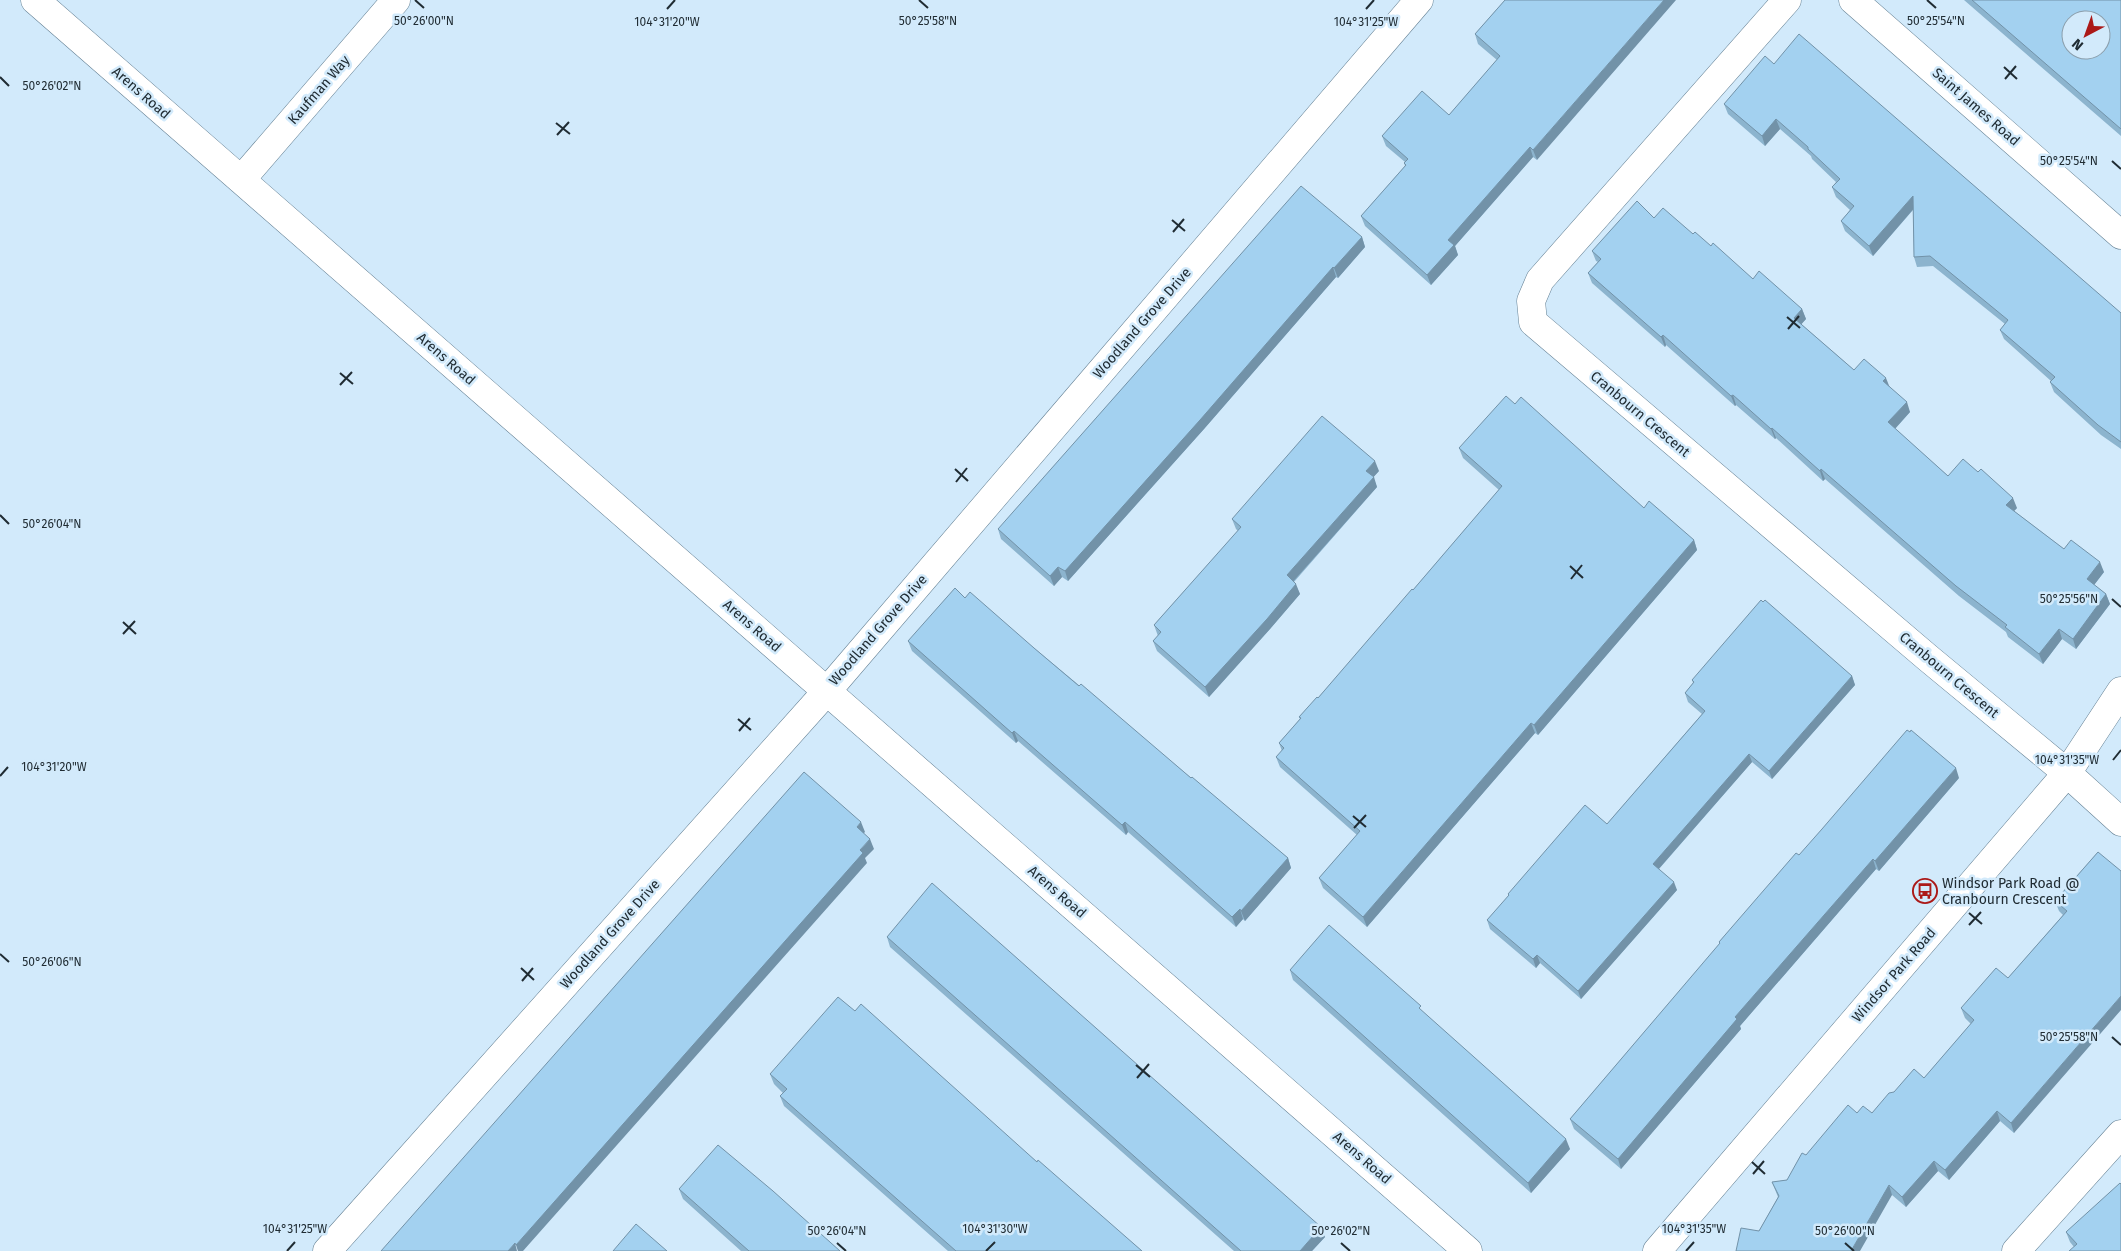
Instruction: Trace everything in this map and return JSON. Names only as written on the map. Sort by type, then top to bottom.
[{"type":"street","name":"Arens Road","points":[[35,0],[1468,1251]]},
{"type":"street","name":"Kaufman Way","points":[[241,180],[396,0]]},
{"type":"street","name":"Woodland Grove Drive","points":[[327,1251],[827,691],[1419,0]]},
{"type":"street","name":"Cranbourn Crescent","points":[[1787,0],[1540,280],[1531,301],[1533,322],[1920,652],[2067,773],[2121,822]]},
{"type":"street","name":"Saint James Road","points":[[1853,0],[2121,235]]},
{"type":"street","name":"Windsor Park Road","points":[[1657,1251],[2067,773],[2121,691]]},
{"type":"street","points":[[2016,1251],[2121,1134]]},
{"type":"building","points":[[1505,0],[1664,0],[1533,150],[1530,147],[1448,240],[1454,245],[1427,275],[1361,216],[1406,165],[1404,163],[1408,159],[1382,136],[1422,91],[1449,115],[1500,56],[1475,34]]},
{"type":"building","points":[[1972,0],[2121,0],[2121,129]]},
{"type":"building","points":[[1799,34],[2121,313],[2121,442],[2098,425],[2050,382],[2055,377],[2000,330],[2008,320],[1930,256],[1914,257],[1913,196],[1869,246],[1841,221],[1854,206],[1832,187],[1840,179],[1808,147],[1776,119],[1762,136],[1724,104],[1765,56],[1774,64]]},
{"type":"building","points":[[1301,186],[1362,237],[1333,267],[1065,571],[1058,567],[1050,576],[998,529]]},
{"type":"building","points":[[1637,201],[1654,218],[1663,208],[1693,234],[1695,232],[1711,246],[1713,243],[1753,279],[1759,271],[1802,309],[1794,318],[1854,370],[1864,359],[1886,378],[1883,381],[1907,402],[1888,422],[1948,476],[1963,459],[1978,472],[1981,469],[2013,498],[2006,505],[2064,549],[2071,540],[2100,562],[2087,579],[2106,594],[2073,639],[2059,629],[2039,654],[2005,627],[2007,625],[1956,586],[1821,469],[1820,471],[1733,395],[1731,396],[1663,335],[1661,337],[1588,273],[1601,259],[1592,251]]},
{"type":"building","points":[[1506,396],[1515,404],[1521,397],[1644,508],[1649,501],[1694,540],[1534,725],[1531,723],[1363,917],[1319,878],[1360,831],[1276,757],[1284,748],[1279,743],[1301,718],[1299,717],[1413,590],[1502,486],[1459,448]]},
{"type":"building","points":[[1322,416],[1375,461],[1366,471],[1374,477],[1287,575],[1296,584],[1205,687],[1153,641],[1161,632],[1154,625],[1241,527],[1232,519]]},
{"type":"building","points":[[955,588],[965,598],[970,592],[1079,686],[1081,684],[1288,858],[1241,911],[1240,909],[1232,917],[1125,822],[1122,825],[1014,731],[1012,733],[908,641]]},
{"type":"building","points":[[1761,600],[1763,602],[1765,600],[1852,676],[1769,771],[1749,754],[1653,864],[1674,882],[1578,991],[1537,955],[1533,959],[1487,920],[1585,805],[1607,824],[1705,711],[1685,693],[1694,682],[1692,680]]},
{"type":"building","points":[[1907,730],[1910,732],[1911,730],[1956,768],[1875,861],[1873,859],[1735,1017],[1737,1019],[1618,1159],[1570,1119],[1796,853],[1799,855]]},
{"type":"building","points":[[804,772],[861,822],[857,827],[870,839],[860,850],[863,853],[516,1245],[515,1243],[508,1251],[381,1251]]},
{"type":"building","points":[[2098,852],[2121,871],[2121,996],[2011,1123],[1997,1111],[1945,1170],[1934,1161],[1902,1197],[1889,1185],[1851,1251],[1736,1251],[1741,1228],[1759,1231],[1779,1196],[1772,1182],[1787,1180],[1802,1153],[1806,1155],[1848,1105],[1857,1113],[1863,1106],[1872,1113],[1889,1093],[1894,1092],[1914,1069],[1924,1078],[1974,1020],[1961,1008],[1996,968],[2008,978],[2067,911],[2055,901]]},
{"type":"building","points":[[932,883],[1321,1227],[1300,1251],[1241,1251],[887,937]]},
{"type":"building","points":[[1329,925],[1421,1006],[1419,1008],[1566,1139],[1528,1183],[1290,970]]},
{"type":"building","points":[[838,997],[855,1011],[861,1004],[1037,1162],[1038,1160],[1142,1251],[956,1251],[780,1096],[787,1089],[770,1074]]},
{"type":"building","points":[[718,1145],[840,1251],[749,1251],[679,1189]]},
{"type":"building","points":[[2120,1183],[2121,1251],[2069,1251],[2077,1244],[2066,1232]]},
{"type":"building","points":[[636,1224],[667,1251],[613,1251]]},
{"type":"place","name":"Windsor Park Road @ Cranbourn Crescent","points":[[1925,891]]}]
